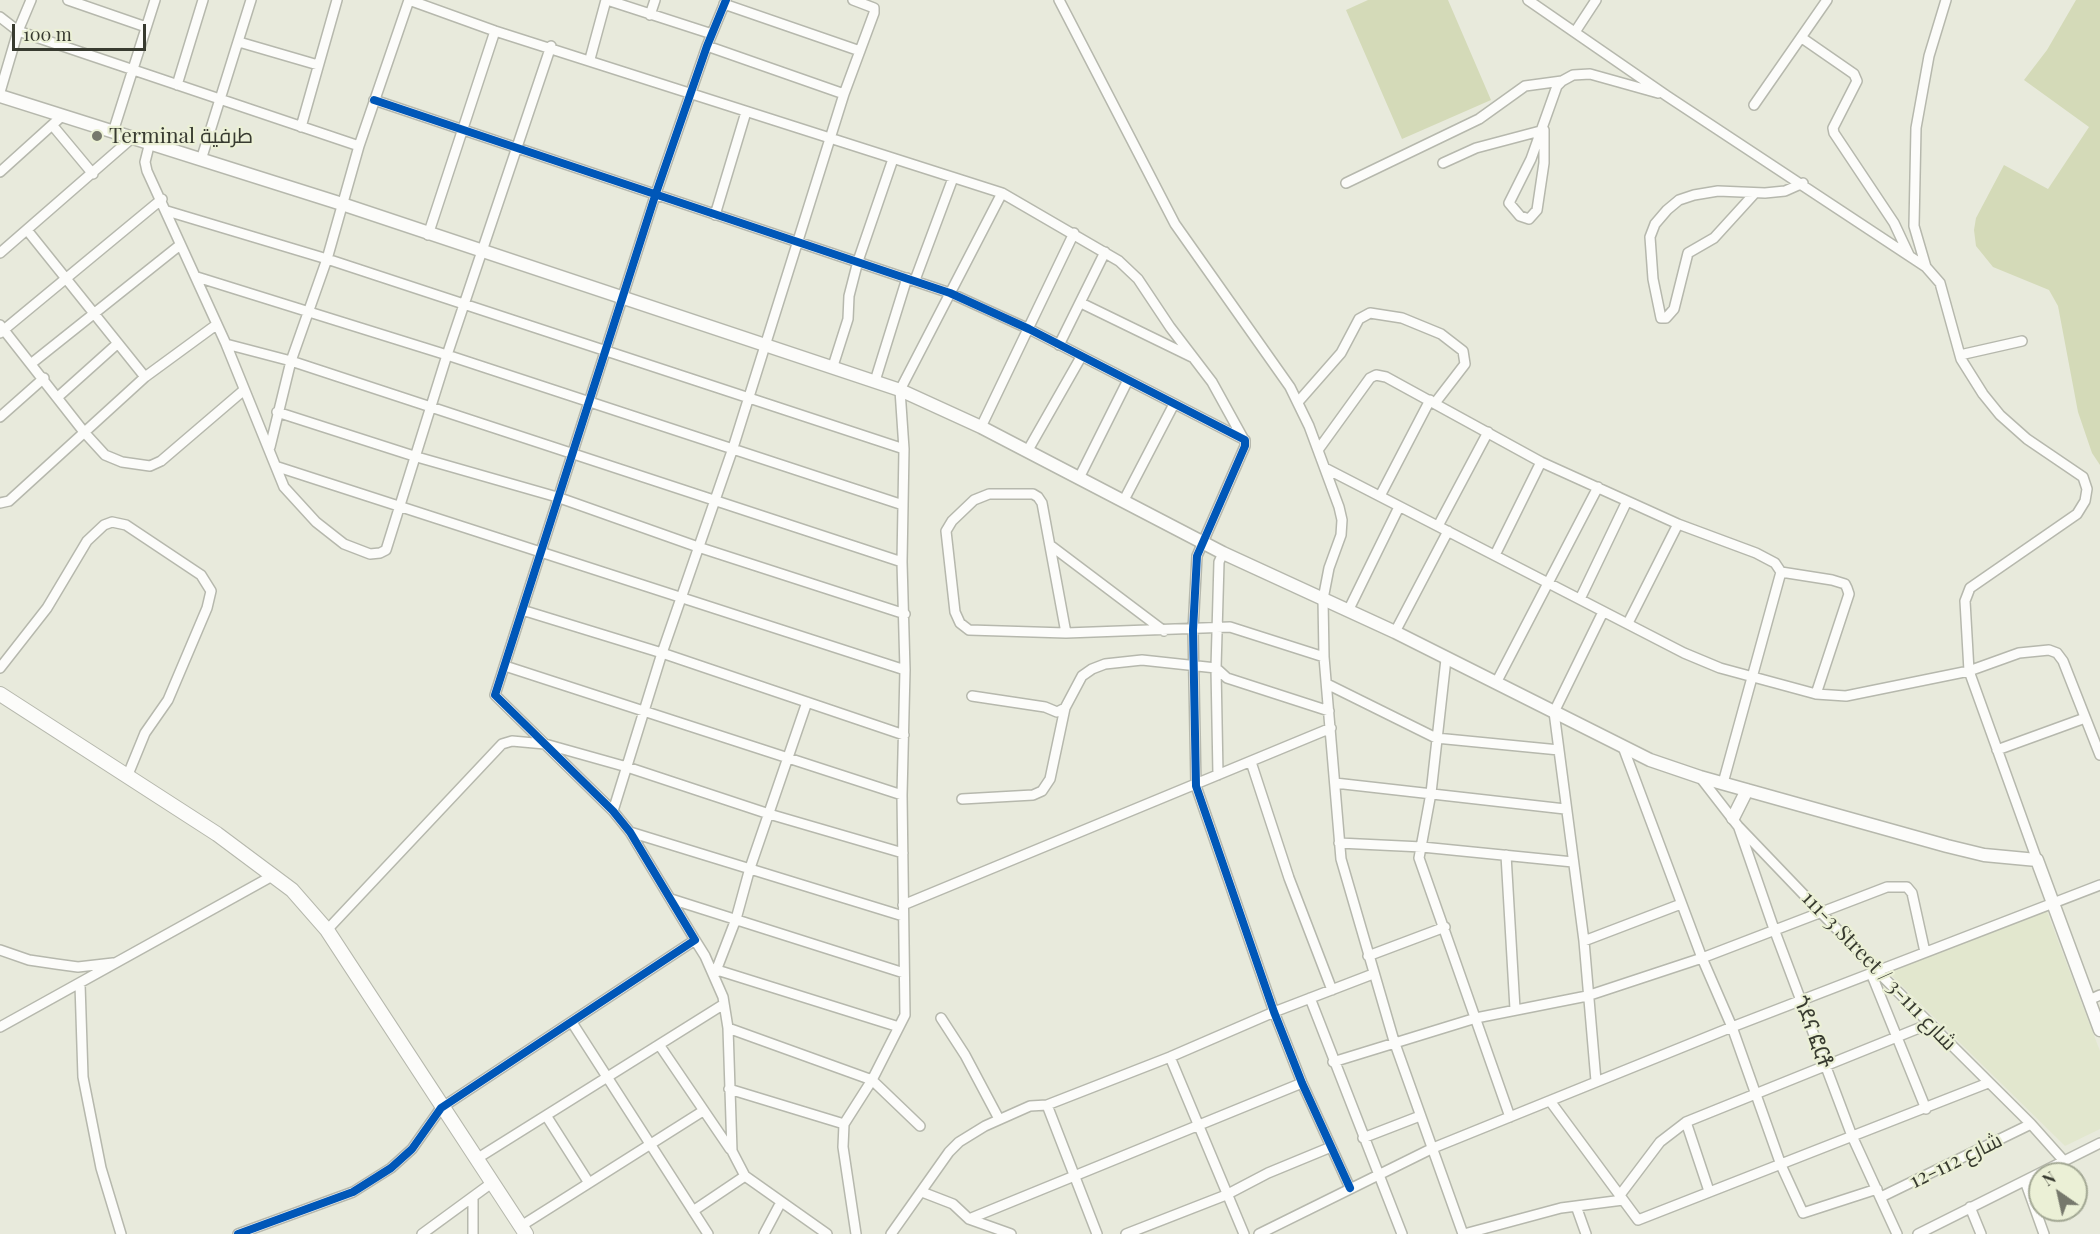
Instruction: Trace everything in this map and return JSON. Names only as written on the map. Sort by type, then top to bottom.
[{"type":"highway","points":[[0,694],[274,875],[292,890],[327,930],[412,1058],[441,1108],[478,1158],[524,1230]]},
{"type":"main road","points":[[0,94],[57,121],[150,142],[900,390],[1028,450],[1223,553],[1395,632],[1623,747],[1700,777],[1975,853],[2037,860],[2053,904],[2094,998],[2100,1030]]},
{"type":"main road","points":[[1736,822],[1747,790]]},
{"type":"street","points":[[0,94],[18,31],[31,0]]},
{"type":"street","points":[[68,0],[146,27]]},
{"type":"street","points":[[113,132],[155,0]]},
{"type":"street","points":[[177,86],[203,0]]},
{"type":"street","points":[[201,160],[222,100],[251,0]]},
{"type":"street","points":[[301,127],[337,0]]},
{"type":"street","points":[[270,447],[291,361],[327,259],[359,146],[409,0],[495,30],[692,92],[746,112],[1002,193],[1105,252],[1138,279],[1212,382],[1245,440],[1245,446],[1197,556],[1193,630],[1196,786],[1274,1012],[1302,1083],[1350,1188]]},
{"type":"street","points":[[590,59],[607,0],[712,34]]},
{"type":"street","points":[[650,15],[655,0]]},
{"type":"street","points":[[613,811],[662,653],[732,451],[844,94],[875,4],[853,0]]},
{"type":"street","points":[[1059,0],[1175,224],[1284,378],[1298,402],[1325,468],[1342,520],[1341,535],[1329,568],[1323,599],[1324,657],[1341,859],[1394,1041],[1463,1234],[1576,1206],[1622,1198],[1660,1142],[1686,1122],[1929,1024]]},
{"type":"street","points":[[1528,0],[1667,96],[1803,183],[1926,267],[1940,283],[1960,355],[1970,377],[2000,415],[2028,439],[2083,477],[2087,489],[2085,501],[2077,513],[1970,588],[1965,601],[1964,616],[1969,671],[2037,860]]},
{"type":"street","points":[[1575,32],[1596,0]]},
{"type":"street","points":[[1754,105],[1827,0]]},
{"type":"street","points":[[1926,267],[1914,226],[1916,128],[1929,56],[1946,0]]},
{"type":"street","points":[[732,1151],[728,1028],[716,973],[630,832],[613,811],[495,698],[495,691],[656,196],[707,46],[725,2],[860,51]]},
{"type":"street","points":[[0,17],[18,31],[359,146]]},
{"type":"street","points":[[428,235],[495,30]]},
{"type":"street","points":[[1802,38],[1854,74],[1857,81],[1833,128],[1834,133],[1894,223],[1910,256]]},
{"type":"street","points":[[239,42],[318,65]]},
{"type":"street","points":[[150,142],[145,162],[226,344],[270,447],[284,487],[296,503],[316,522],[344,544],[370,554],[386,550],[417,457],[447,355],[551,46]]},
{"type":"street","points":[[707,46],[844,94]]},
{"type":"street","points":[[1346,183],[1479,119],[1524,86],[1562,81],[1573,75],[1590,74],[1667,96]]},
{"type":"street","points":[[1544,130],[1544,163],[1537,210],[1529,219],[1520,216],[1509,203],[1544,130],[1553,97],[1562,81]]},
{"type":"street","points":[[374,100],[950,293],[1029,330],[1245,440]]},
{"type":"street","points":[[715,215],[746,112]]},
{"type":"street","points":[[0,172],[57,121],[93,174]]},
{"type":"street","points":[[1443,164],[1476,148],[1544,130]]},
{"type":"street","points":[[0,253],[132,138]]},
{"type":"street","points":[[833,366],[848,319],[849,296],[858,261],[894,159]]},
{"type":"street","points":[[875,381],[911,279],[953,178]]},
{"type":"street","points":[[1755,194],[1714,237],[1688,253],[1674,309],[1666,318],[1661,318],[1650,237],[1655,224],[1679,200],[1718,191],[1755,194],[1785,191],[1803,183]]},
{"type":"street","points":[[856,1234],[843,1147],[844,1124],[872,1080],[905,1015],[902,795],[905,670],[902,562],[904,449],[900,390],[1002,193]]},
{"type":"street","points":[[162,199],[1,329],[32,363],[84,432],[105,455],[122,462],[150,466],[169,454],[244,390]]},
{"type":"street","points":[[167,211],[327,259],[904,449]]},
{"type":"street","points":[[27,230],[92,314],[145,377]]},
{"type":"street","points":[[981,427],[1074,233]]},
{"type":"street","points":[[32,363],[180,245]]},
{"type":"street","points":[[1059,345],[1105,252]]},
{"type":"street","points":[[197,277],[447,355],[589,404],[903,505]]},
{"type":"street","points":[[1081,303],[1194,358]]},
{"type":"street","points":[[1298,402],[1341,352],[1359,319],[1370,313],[1402,318],[1441,334],[1463,351],[1465,364],[1433,401],[1380,496]]},
{"type":"street","points":[[0,503],[9,501],[145,377],[216,325]]},
{"type":"street","points":[[1960,355],[2022,340]]},
{"type":"street","points":[[58,396],[117,344]]},
{"type":"street","points":[[226,344],[291,361],[902,562]]},
{"type":"street","points":[[1028,450],[1081,357]]},
{"type":"street","points":[[1318,450],[1374,375],[1400,383],[1541,462],[1678,524],[1756,553],[1775,563],[1781,572],[1845,584],[1849,594],[1816,694]]},
{"type":"street","points":[[0,417],[44,378]]},
{"type":"street","points":[[1079,478],[1128,380]]},
{"type":"street","points":[[1124,501],[1174,404]]},
{"type":"street","points":[[277,412],[417,457],[557,498],[904,614]]},
{"type":"street","points":[[1438,526],[1488,432]]},
{"type":"street","points":[[1495,555],[1541,462]]},
{"type":"street","points":[[278,467],[905,670]]},
{"type":"street","points":[[1325,468],[1684,653],[1752,677],[1816,694],[1846,696],[1969,671],[2019,653],[2049,650],[2057,653],[2063,661],[2100,755]]},
{"type":"street","points":[[1496,683],[1598,487]]},
{"type":"street","points":[[1066,633],[1042,503],[1033,494],[989,494],[974,500],[952,521],[946,531],[955,612],[960,623],[969,630],[1066,633],[1230,627],[1324,657]]},
{"type":"street","points":[[1580,599],[1627,501]]},
{"type":"street","points":[[1347,611],[1399,507]]},
{"type":"street","points":[[0,668],[47,608],[87,541],[104,525],[112,522],[126,525],[201,575],[211,591],[207,608],[168,700],[145,734],[127,777]]},
{"type":"street","points":[[1628,623],[1678,524]]},
{"type":"street","points":[[1395,632],[1448,531]]},
{"type":"street","points":[[1050,545],[1164,631]]},
{"type":"street","points":[[1218,775],[1216,668],[1219,562],[1223,553]]},
{"type":"street","points":[[1723,783],[1781,572]]},
{"type":"street","points":[[522,610],[662,653],[904,735]]},
{"type":"street","points":[[1596,1081],[1584,941],[1554,712],[1603,612]]},
{"type":"street","points":[[1446,659],[1431,793],[1419,858],[1510,1117]]},
{"type":"street","points":[[962,799],[1033,795],[1042,791],[1050,779],[1065,708],[1082,676],[1105,664],[1142,660],[1216,668],[1227,678],[1329,711]]},
{"type":"street","points":[[505,666],[902,795]]},
{"type":"street","points":[[1327,684],[1436,738],[1559,750]]},
{"type":"street","points":[[972,696],[1045,707],[1057,712],[1065,708]]},
{"type":"street","points":[[716,973],[807,702]]},
{"type":"street","points":[[1997,750],[2085,717]]},
{"type":"street","points":[[903,905],[1196,786],[1331,728]]},
{"type":"street","points":[[327,930],[502,744],[521,740],[545,744],[627,768],[769,814],[903,853]]},
{"type":"street","points":[[1623,747],[1702,958],[1732,1027],[1781,1165]]},
{"type":"street","points":[[1251,762],[1289,878],[1332,990]]},
{"type":"street","name":"111-3 Street / شارع 111-3","points":[[1700,777],[1736,822],[1822,911],[1874,972],[2031,1124],[2064,1161]]},
{"type":"street","points":[[1335,783],[1565,809]]},
{"type":"street","name":"ጎደና ፎርቶ","points":[[1736,822],[1852,1136],[1897,1234]]},
{"type":"street","points":[[630,832],[903,916]]},
{"type":"street","points":[[1340,843],[1422,847],[1573,862]]},
{"type":"street","points":[[1506,855],[1515,1009]]},
{"type":"street","points":[[0,1027],[274,875]]},
{"type":"street","points":[[1259,1234],[1378,1173],[1596,1081],[2100,885]]},
{"type":"street","points":[[1333,1062],[1394,1041],[1476,1018],[1587,996],[1702,958],[1887,887],[1907,888],[1912,893],[1925,952]]},
{"type":"street","points":[[671,899],[904,973]]},
{"type":"street","points":[[1584,941],[1682,904]]},
{"type":"street","points":[[1368,956],[1445,927]]},
{"type":"street","points":[[238,1234],[352,1192],[391,1168],[412,1149],[441,1108],[573,1024],[695,940]]},
{"type":"street","points":[[0,950],[29,960],[78,967],[118,963]]},
{"type":"street","points":[[1874,972],[1926,1109]]},
{"type":"street","points":[[716,973],[899,1027]]},
{"type":"street","points":[[891,1234],[959,1142],[999,1119],[1030,1106],[1047,1105],[1373,974]]},
{"type":"street","points":[[80,984],[83,1077],[101,1168],[121,1234]]},
{"type":"street","points":[[1310,998],[1333,1062],[1402,1234]]},
{"type":"street","points":[[478,1158],[547,1118],[724,1004]]},
{"type":"street","points":[[941,1018],[965,1055],[999,1119]]},
{"type":"street","points":[[573,1024],[707,1234]]},
{"type":"street","points":[[728,1028],[872,1080],[920,1126]]},
{"type":"street","points":[[660,1046],[732,1151],[745,1176],[827,1234]]},
{"type":"street","points":[[1170,1057],[1244,1234]]},
{"type":"street","points":[[969,1219],[1302,1083]]},
{"type":"street","points":[[1550,1101],[1638,1220],[1988,1083]]},
{"type":"street","points":[[729,1089],[844,1124]]},
{"type":"street","points":[[1047,1105],[1097,1234]]},
{"type":"street","points":[[524,1230],[589,1183],[703,1111]]},
{"type":"street","points":[[1363,1138],[1420,1116]]},
{"type":"street","points":[[547,1118],[589,1183]]},
{"type":"street","points":[[1686,1122],[1710,1191]]},
{"type":"street","name":"شارع 112-12","points":[[1781,1165],[1803,1214],[1879,1193],[2031,1124]]},
{"type":"street","points":[[1918,1234],[2100,1143]]},
{"type":"street","points":[[1126,1234],[1226,1195],[1268,1173],[1331,1146]]},
{"type":"street","points":[[693,1211],[745,1176]]},
{"type":"street","points":[[2025,1181],[2043,1234]]},
{"type":"street","points":[[422,1234],[493,1182]]},
{"type":"street","points":[[922,1192],[953,1204],[969,1219],[1011,1234]]},
{"type":"street","points":[[473,1197],[473,1234]]},
{"type":"street","points":[[764,1234],[781,1202]]},
{"type":"street","points":[[1576,1206],[1586,1234]]},
{"type":"street","points":[[1970,1207],[1981,1234]]},
{"type":"shaded area","points":[[1368,0],[1448,0],[1491,100],[1402,139],[1346,10]]},
{"type":"shaded area","points":[[2076,0],[2100,0],[2100,465],[2092,453],[2078,412],[2058,306],[2049,290],[1993,267],[1976,246],[1974,230],[1976,218],[2004,165],[2048,189],[2089,127],[2024,80],[2047,50]]},
{"type":"shaded area","points":[[2046,909],[2100,1051],[2100,1129],[2065,1146],[1887,971]]},
{"type":"cycle path","points":[[238,1234],[353,1192],[391,1168],[412,1149],[441,1108],[695,940],[630,832],[613,811],[495,695],[655,196],[707,46],[726,0]]},
{"type":"cycle path","points":[[374,100],[950,293],[1029,329],[1245,440],[1245,446],[1197,556],[1193,630],[1196,786],[1274,1012],[1302,1083],[1350,1188]]},
{"type":"place","name":"Terminal طرفية","points":[[97,136]]}]
